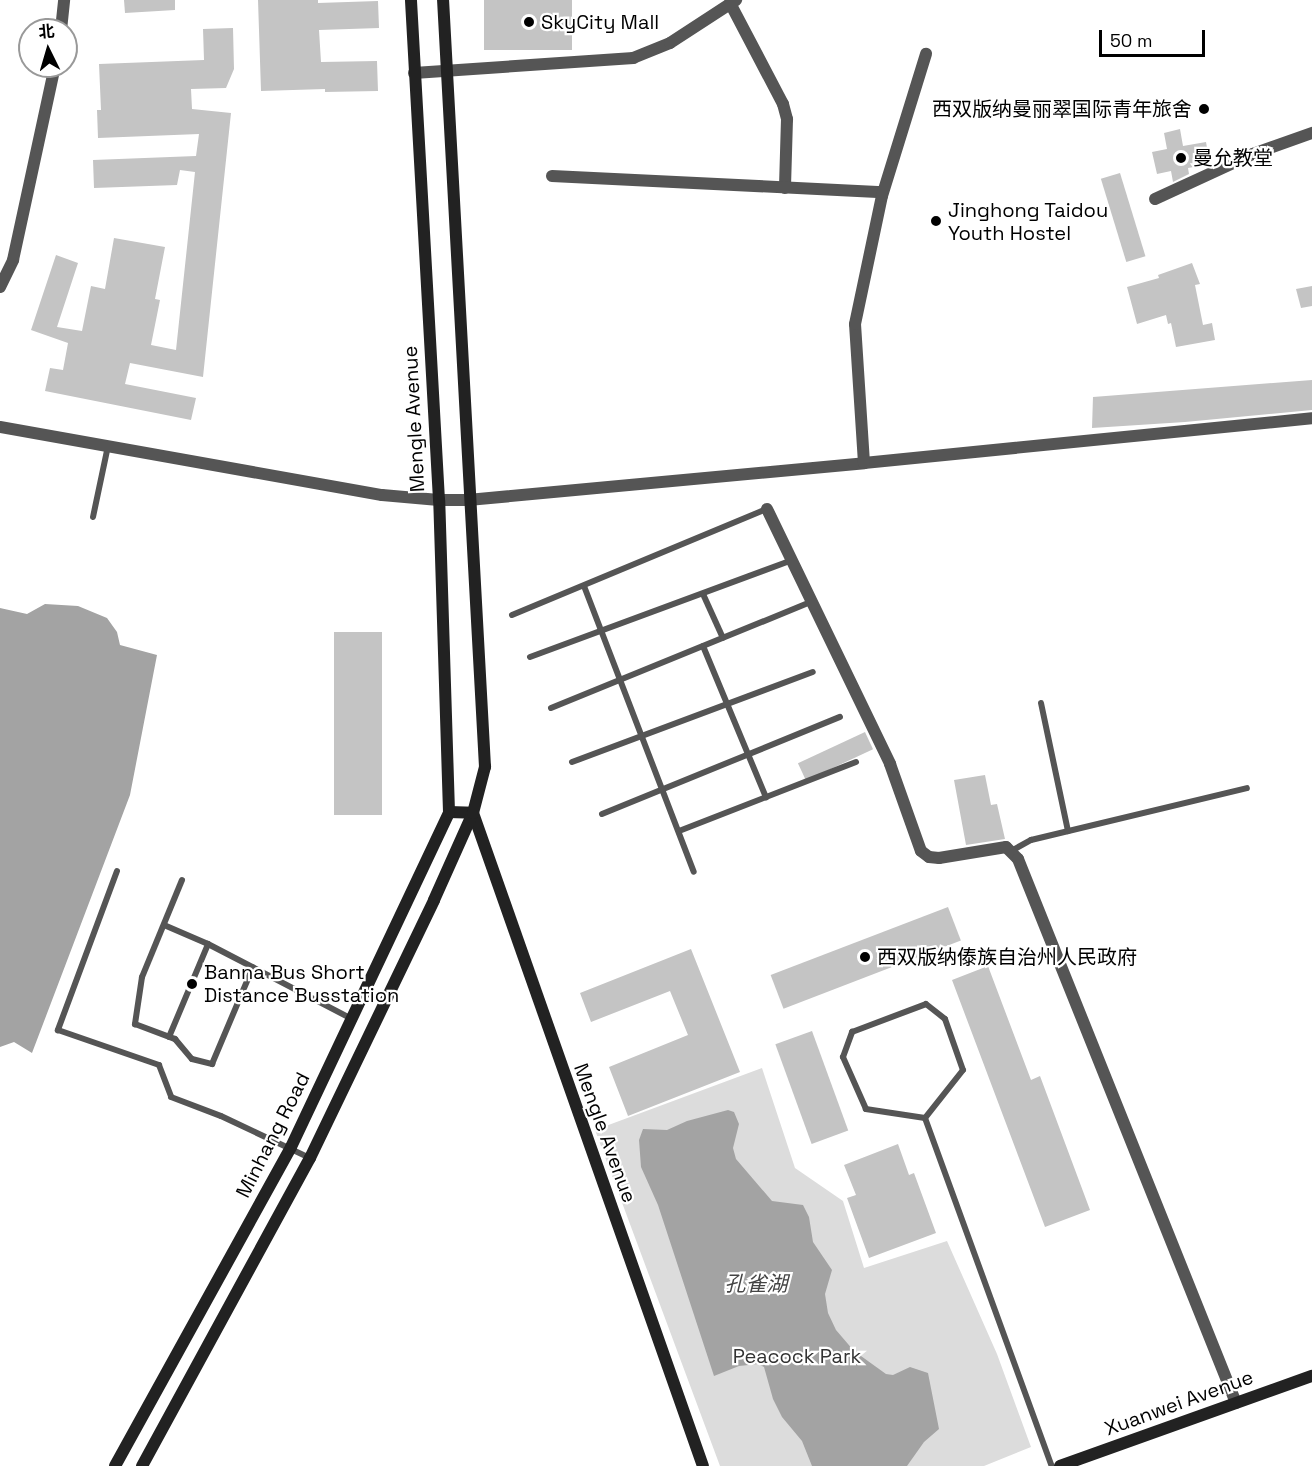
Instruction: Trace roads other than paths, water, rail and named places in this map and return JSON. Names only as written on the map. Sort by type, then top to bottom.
[{"type":"main road","name":"Mengle Avenue","points":[[411,0],[439,501],[448,812]]},
{"type":"main road","points":[[142,1466],[310,1158],[473,813],[485,767],[468,500],[443,0]]},
{"type":"main road","points":[[448,812],[473,813]]},
{"type":"main road","name":"Minhang Road","points":[[115,1466],[291,1147],[448,812]]},
{"type":"main road","name":"Mengle Avenue","points":[[473,813],[703,1466]]},
{"type":"main road","name":"Xuanwei Avenue","points":[[1060,1466],[1312,1376]]},
{"type":"street","points":[[62,18],[64,0]]},
{"type":"street","points":[[414,73],[633,58],[670,43],[733,2],[783,104],[787,119],[786,188]]},
{"type":"street","points":[[864,463],[855,324],[883,192],[926,54]]},
{"type":"street","points":[[0,287],[13,260],[52,78]]},
{"type":"street","points":[[1155,199],[1253,154],[1312,133]]},
{"type":"street","points":[[552,176],[883,192]]},
{"type":"street","points":[[0,427],[382,495],[439,501],[864,463],[1312,418]]},
{"type":"street","points":[[767,510],[890,764],[921,851],[929,857],[939,858],[997,846],[1006,847],[1018,859],[1236,1403]]},
{"type":"lane","points":[[93,517],[108,446]]},
{"type":"lane","points":[[512,615],[767,510]]},
{"type":"lane","points":[[530,657],[792,560]]},
{"type":"lane","points":[[584,586],[694,872]]},
{"type":"lane","points":[[703,594],[723,638]]},
{"type":"lane","points":[[551,708],[812,602]]},
{"type":"lane","points":[[703,646],[766,797]]},
{"type":"lane","points":[[572,762],[813,672]]},
{"type":"lane","points":[[1041,703],[1068,831]]},
{"type":"lane","points":[[602,814],[840,717]]},
{"type":"lane","points":[[678,831],[856,762]]},
{"type":"lane","points":[[1011,851],[1031,840],[1247,788]]},
{"type":"lane","points":[[117,871],[58,1030],[159,1065],[171,1097],[291,1147],[310,1158]]},
{"type":"lane","points":[[182,880],[142,977],[135,1024],[175,1040],[192,1059],[212,1064],[253,967]]},
{"type":"lane","points":[[164,925],[208,944],[352,1019]]},
{"type":"lane","points":[[169,1037],[208,944]]},
{"type":"lane","points":[[926,1004],[945,1019],[963,1070],[925,1118],[866,1109],[843,1057],[852,1032],[926,1004]]},
{"type":"lane","points":[[925,1118],[1053,1466]]},
{"type":"water","points":[[45,604],[78,606],[107,618],[117,632],[120,645],[157,655],[130,795],[32,1053],[14,1042],[0,1047],[0,608],[27,614]]},
{"type":"water","name":"孔雀湖","points":[[728,1110],[734,1112],[739,1124],[733,1148],[736,1159],[772,1201],[803,1205],[809,1217],[813,1242],[832,1270],[825,1294],[828,1313],[836,1330],[854,1351],[886,1374],[893,1375],[910,1367],[928,1373],[939,1429],[924,1442],[907,1466],[812,1466],[802,1441],[782,1417],[773,1399],[764,1367],[758,1364],[739,1366],[714,1376],[658,1205],[641,1167],[639,1140],[643,1129],[667,1130],[687,1121]]},
{"type":"place","name":"SkyCity Mall","points":[[529,22]]},
{"type":"place","name":"西双版纳曼丽翠国际青年旅舍","points":[[1204,109]]},
{"type":"place","name":"曼允教堂","points":[[1181,158]]},
{"type":"place","name":"Jinghong Taidou Youth Hostel","points":[[936,221]]},
{"type":"place","name":"西双版纳傣族自治州人民政府","points":[[865,957]]},
{"type":"place","name":"Banna Bus Short Distance Busstation","points":[[192,984]]},
{"type":"park label","name":"Peacock Park","points":[[797,1356]]}]
